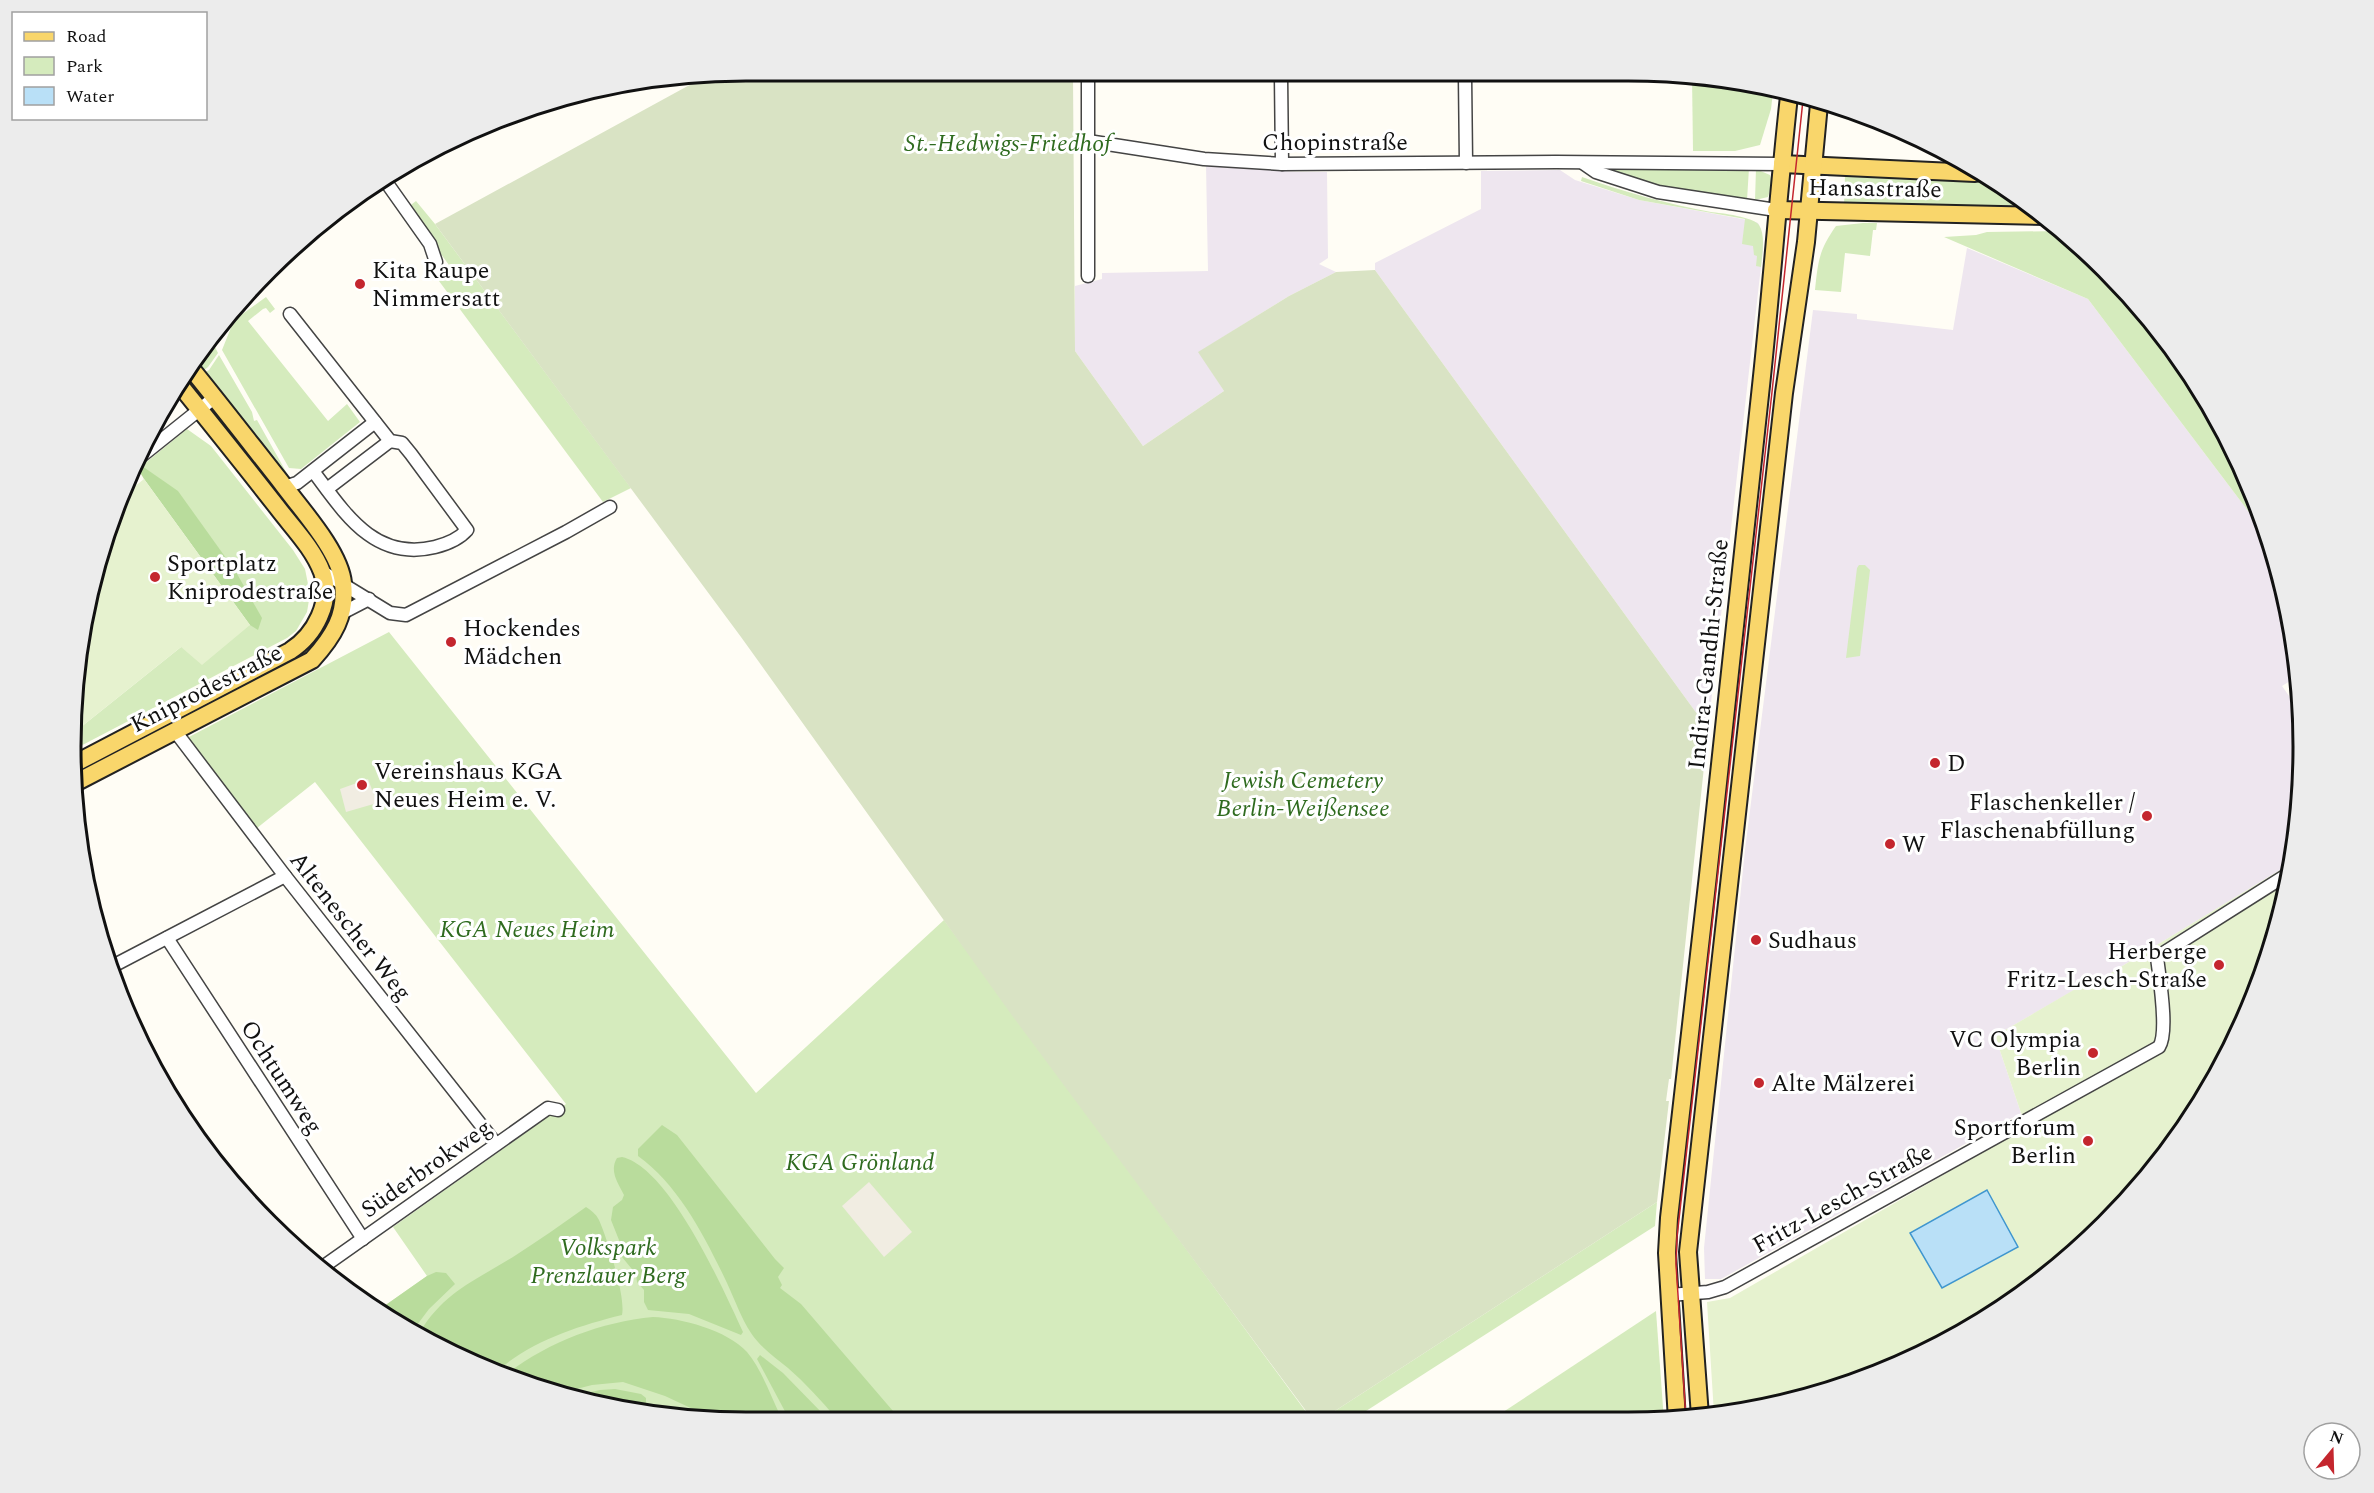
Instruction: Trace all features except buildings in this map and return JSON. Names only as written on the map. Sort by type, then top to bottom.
[{"type":"main road","name":"Indira-Gandhi-Straße","points":[[1676,1410],[1666,1253],[1669,1218],[1761,390],[1776,210],[1789,102]]},
{"type":"main road","name":"Indira-Gandhi-Straße","points":[[1699,1408],[1688,1252],[1784,393],[1799,300],[1818,109]]},
{"type":"main road","name":"Hansastraße","points":[[1782,164],[1964,173]]},
{"type":"main road","name":"Hansastraße","points":[[1776,210],[2028,216]]},
{"type":"main road","points":[[195,374],[320,533],[344,584]]},
{"type":"main road","points":[[1761,390],[1784,393]]},
{"type":"main road","points":[[185,391],[298,534],[322,572]]},
{"type":"main road","name":"Kniprodestraße","points":[[81,760],[290,651],[306,640],[318,621],[323,607],[325,593],[322,572]]},
{"type":"main road","name":"Kniprodestraße","points":[[82,779],[312,660],[336,629],[342,613],[344,584]]},
{"type":"street","points":[[1088,81],[1088,276]]},
{"type":"street","points":[[1281,81],[1282,164]]},
{"type":"street","points":[[1465,81],[1466,163]]},
{"type":"street","name":"Chopinstraße","points":[[1088,141],[1204,159],[1282,164],[1644,162],[1782,164]]},
{"type":"street","name":"Chopinstraße","points":[[1583,163],[1596,172],[1658,192],[1776,210]]},
{"type":"street","points":[[388,186],[430,244],[436,262]]},
{"type":"street","points":[[290,314],[390,441],[402,443],[467,530],[450,543],[428,549],[399,548],[379,541],[360,529],[313,471]]},
{"type":"street","points":[[153,447],[214,398]]},
{"type":"street","points":[[284,487],[297,483],[375,422]]},
{"type":"street","points":[[327,489],[390,441]]},
{"type":"street","points":[[322,572],[390,613],[406,615],[610,507]]},
{"type":"street","points":[[342,613],[369,599]]},
{"type":"street","name":"Altenescher Weg","points":[[176,731],[285,876],[496,1144]]},
{"type":"street","points":[[117,964],[285,876]]},
{"type":"street","name":"Fritz-Lesch-Straße","points":[[1669,1295],[1708,1292],[1725,1287],[2159,1047],[2162,1043],[2163,1014],[2157,957],[2279,880]]},
{"type":"street","name":"Ochtumweg","points":[[167,938],[363,1239]]},
{"type":"street","name":"Süderbrokweg","points":[[328,1263],[548,1108],[558,1110]]},
{"type":"shaded area","points":[[1206,165],[1327,172],[1328,258],[1319,264],[1336,272],[1289,296],[1199,352],[1224,391],[1143,446],[1075,351],[1075,286],[1102,279],[1102,273],[1208,271]]},
{"type":"shaded area","points":[[1560,170],[1575,180],[1639,200],[1753,221],[1758,223],[1761,229],[1763,249],[1708,729],[1375,270],[1375,263],[1481,209],[1481,171]]},
{"type":"shaded area","points":[[1967,248],[2088,299],[2251,515],[2270,574],[2280,617],[2289,681],[2282,686],[2292,703],[2292,790],[2281,869],[2091,985],[2088,982],[1995,1036],[2021,1113],[1721,1279],[1705,1279],[1704,1248],[1745,850],[1813,310],[1857,314],[1857,319],[1953,330]]},
{"type":"shaded area","points":[[368,779],[377,803],[346,812],[340,789]]},
{"type":"shaded area","points":[[869,1182],[912,1232],[884,1257],[842,1206]]},
{"type":"green space","name":"Jewish Cemetery Berlin-Weißensee","points":[[746,81],[1073,81],[1075,351],[1143,446],[1224,391],[1198,352],[1289,296],[1336,272],[1375,270],[1708,729],[1671,1079],[1669,1079],[1666,1101],[1669,1101],[1657,1202],[1333,1412],[1307,1412],[1011,1014],[741,637],[435,224],[693,83]]},
{"type":"green space","points":[[1692,84],[1772,98],[1760,145],[1735,151],[1693,151]]},
{"type":"green space","points":[[1613,167],[1749,168],[1747,200],[1668,189],[1611,171]]},
{"type":"green space","points":[[1756,169],[1770,175],[1772,183],[1768,197],[1755,200]]},
{"type":"green space","points":[[1845,176],[1976,180],[2020,210],[1844,205]]},
{"type":"green space","points":[[1582,177],[1630,193],[1695,209],[1737,216],[1756,222],[1762,235],[1761,267],[1756,266],[1757,256],[1754,255],[1753,246],[1742,244],[1745,219],[1639,200],[1581,181]]},
{"type":"green space","points":[[416,201],[631,488],[603,502],[436,277],[449,265],[407,208]]},
{"type":"green space","points":[[1877,223],[1876,230],[1873,230],[1870,256],[1845,253],[1841,292],[1815,290],[1820,256],[1836,226]]},
{"type":"green space","points":[[2048,231],[2098,276],[2128,308],[2181,377],[2204,414],[2224,452],[2251,515],[2088,299],[1944,237],[1987,232]]},
{"type":"green space","points":[[266,297],[275,309],[270,313],[266,308],[263,309],[248,321],[328,421],[347,404],[360,422],[301,469],[289,468],[222,350],[232,325],[239,316]]},
{"type":"green space","points":[[215,347],[218,353],[203,371],[200,367]]},
{"type":"green space","points":[[219,355],[252,412],[254,421],[257,420],[289,477],[204,373],[209,370]]},
{"type":"green space","points":[[187,429],[211,446],[293,550],[305,569],[310,594],[307,612],[296,631],[287,638],[81,746],[81,727],[181,647],[250,625],[141,473],[145,463]]},
{"type":"green space","points":[[143,467],[178,491],[236,572],[262,618],[258,630],[250,625],[140,473]]},
{"type":"green space","name":"Sportplatz Kniprodestraße","points":[[144,479],[250,625],[202,665],[181,647],[81,727],[82,703],[94,617],[116,533],[134,487]]},
{"type":"green space","points":[[1859,565],[1865,565],[1870,570],[1860,656],[1846,658],[1857,568]]},
{"type":"green space","points":[[329,580],[338,586],[333,617],[326,632],[307,656],[82,774],[81,767],[105,753],[291,657]]},
{"type":"green space","points":[[389,632],[756,1093],[944,920],[1306,1412],[703,1411],[617,1399],[533,1377],[452,1343],[414,1323],[385,1305],[427,1276],[393,1227],[566,1104],[315,782],[257,828],[187,738]]},
{"type":"green space","name":"Sportforum Berlin","points":[[2281,869],[2258,960],[2224,1041],[2204,1079],[2155,1152],[2098,1217],[2066,1247],[1997,1300],[1922,1343],[1841,1377],[1757,1399],[1714,1406],[1707,1302],[1730,1298],[2030,1125],[2021,1113],[1995,1036],[2089,981],[2091,985]]},
{"type":"green space","points":[[662,1125],[677,1135],[784,1268],[778,1277],[782,1285],[780,1288],[801,1304],[894,1412],[831,1412],[801,1380],[764,1348],[744,1321],[710,1249],[690,1214],[666,1182],[638,1156],[638,1149]]},
{"type":"green space","points":[[622,1157],[640,1166],[658,1183],[676,1206],[709,1261],[743,1332],[741,1335],[689,1314],[648,1310],[644,1302],[644,1290],[637,1282],[636,1274],[622,1257],[619,1240],[611,1220],[613,1207],[622,1200],[624,1195],[614,1172],[617,1158]]},
{"type":"green space","points":[[1657,1202],[1655,1226],[1364,1412],[1333,1412]]},
{"type":"green space","name":"Volkspark Prenzlauer Berg","points":[[586,1207],[598,1218],[607,1240],[619,1282],[622,1315],[554,1336],[523,1352],[504,1366],[423,1328],[450,1297]]},
{"type":"green space","points":[[436,1272],[446,1273],[455,1284],[429,1309],[417,1325],[385,1305]]},
{"type":"green space","points":[[1656,1311],[1663,1411],[1503,1412]]},
{"type":"green space","points":[[653,1317],[677,1320],[728,1337],[747,1352],[766,1384],[779,1412],[695,1410],[665,1396],[623,1382],[575,1389],[513,1369],[574,1336]]},
{"type":"green space","points":[[760,1355],[783,1373],[821,1412],[785,1412],[757,1359]]},
{"type":"green space","points":[[615,1389],[641,1394],[646,1398],[646,1404],[589,1392]]},
{"type":"water","points":[[1987,1190],[2018,1247],[1942,1288],[1910,1233]]},
{"type":"tram line","points":[[1685,1409],[1676,1264],[1677,1237],[1802,105]]},
{"type":"place","name":"Kita Raupe Nimmersatt","points":[[360,284]]},
{"type":"place","name":"Sportplatz Kniprodestraße","points":[[155,577]]},
{"type":"place","name":"Hockendes Mädchen","points":[[451,642]]},
{"type":"place","name":"D","points":[[1935,763]]},
{"type":"place","name":"Vereinshaus KGA Neues Heim e. V.","points":[[362,785]]},
{"type":"place","name":"Flaschenkeller / Flaschenabfüllung","points":[[2147,816]]},
{"type":"place","name":"W","points":[[1890,844]]},
{"type":"place","name":"Sudhaus","points":[[1756,940]]},
{"type":"place","name":"Herberge Fritz-Lesch-Straße","points":[[2219,965]]},
{"type":"place","name":"VC Olympia Berlin","points":[[2093,1053]]},
{"type":"place","name":"Alte Mälzerei","points":[[1759,1083]]},
{"type":"place","name":"Sportforum Berlin","points":[[2088,1141]]},
{"type":"park label","name":"St.-Hedwigs-Friedhof","points":[[1008,143]]},
{"type":"park label","name":"KGA Neues Heim","points":[[527,929]]},
{"type":"park label","name":"KGA Grönland","points":[[860,1162]]}]
